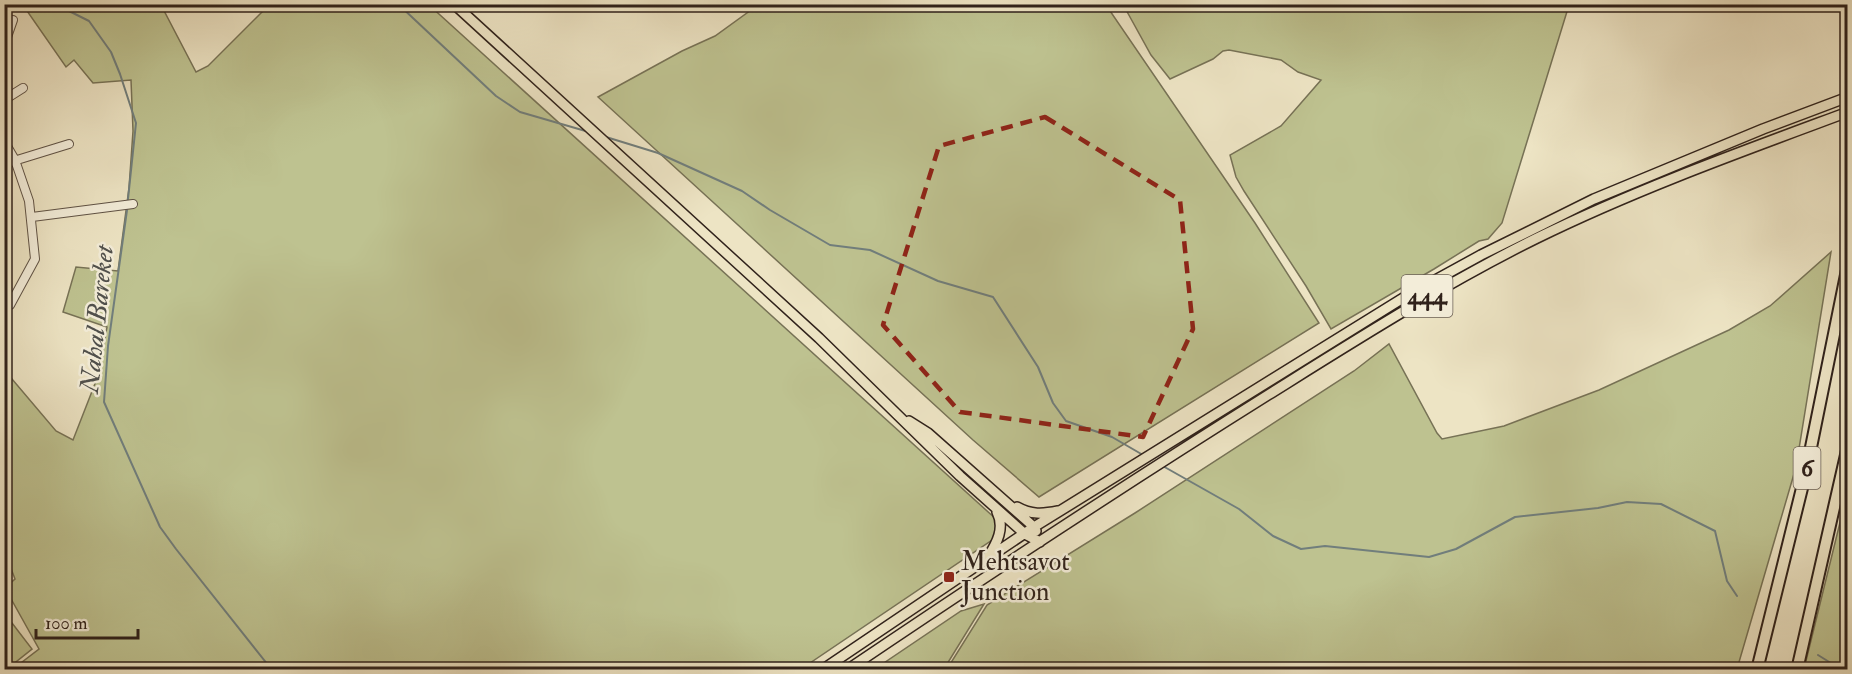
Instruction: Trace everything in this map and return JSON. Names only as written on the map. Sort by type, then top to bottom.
[{"type":"highway","name":"6","points":[[1757,669],[1806,472],[1848,265]]},
{"type":"highway","name":"6","points":[[1797,669],[1848,446]]},
{"type":"main road","points":[[454,4],[803,323],[900,415],[922,441],[1025,534],[1040,542]]},
{"type":"main road","name":"444","points":[[822,669],[1034,527],[1408,295],[1533,228],[1648,176],[1848,97]]},
{"type":"main road","name":"444","points":[[847,669],[1114,491],[1394,316],[1486,264],[1557,228],[1652,186],[1847,112]]},
{"type":"main road","points":[[900,415],[928,433],[1034,527],[1040,542]]},
{"type":"main road","points":[[1002,499],[1027,513],[1064,510]]},
{"type":"main road","points":[[987,559],[999,534],[1001,520],[994,507]]},
{"type":"street","points":[[4,38],[7,37],[13,20]]},
{"type":"street","points":[[4,100],[23,88]]},
{"type":"street","points":[[4,141],[15,160],[29,201],[35,258],[10,305],[4,308]]},
{"type":"street","points":[[4,164],[69,144]]},
{"type":"street","points":[[32,217],[133,204]]},
{"type":"highlighted area","points":[[1045,117],[1180,200],[1193,329],[1143,437],[960,412],[883,325],[939,146]]},
{"type":"green space","points":[[1126,4],[1569,5],[1502,223],[1488,239],[1479,241],[1331,329],[1244,191],[1236,177],[1230,155],[1281,126],[1321,80],[1298,72],[1281,60],[1229,50],[1170,79],[1151,55],[1125,8]]},
{"type":"green space","points":[[27,5],[161,5],[196,72],[208,66],[269,5],[429,5],[997,520],[995,538],[801,669],[13,669],[39,649],[5,588],[15,579],[4,550],[5,384],[12,379],[56,431],[73,440],[98,376],[107,327],[63,312],[76,267],[118,271],[129,188],[133,131],[131,80],[93,83],[74,60],[66,67],[25,8]]},
{"type":"green space","points":[[758,5],[1106,5],[1255,223],[1319,323],[1039,497],[973,440],[598,97],[682,51],[715,36]]},
{"type":"green space","points":[[1831,252],[1796,467],[1737,669],[947,669],[987,605],[1135,513],[1354,371],[1389,344],[1442,439],[1504,426],[1599,390],[1729,330],[1770,306]]},
{"type":"green space","points":[[1847,494],[1847,669],[1804,669]]},
{"type":"green space","points":[[984,604],[944,669],[875,669],[961,611]]},
{"type":"green space","points":[[12,623],[32,649],[5,669],[5,629]]},
{"type":"waterway","name":"Nahal Bareket","points":[[55,4],[89,21],[111,52],[120,74],[136,123],[128,199]]},
{"type":"waterway","points":[[398,4],[496,96],[520,112],[589,132]]},
{"type":"waterway","points":[[606,137],[658,153],[742,191],[830,245],[870,250],[938,281],[993,297],[1038,367],[1053,403],[1066,421],[1112,437],[1143,455]]},
{"type":"waterway","name":"Nahal Bareket","points":[[127,210],[108,346],[104,402],[160,527],[272,670]]},
{"type":"waterway","points":[[1161,465],[1239,509],[1273,536],[1301,549],[1325,546],[1429,557],[1456,549],[1515,517],[1598,508],[1627,502],[1661,504],[1715,531],[1727,581],[1737,596]]},
{"type":"waterway","points":[[1818,655],[1842,670]]},
{"type":"place","name":"Mehtsavot Junction","points":[[949,577]]}]
